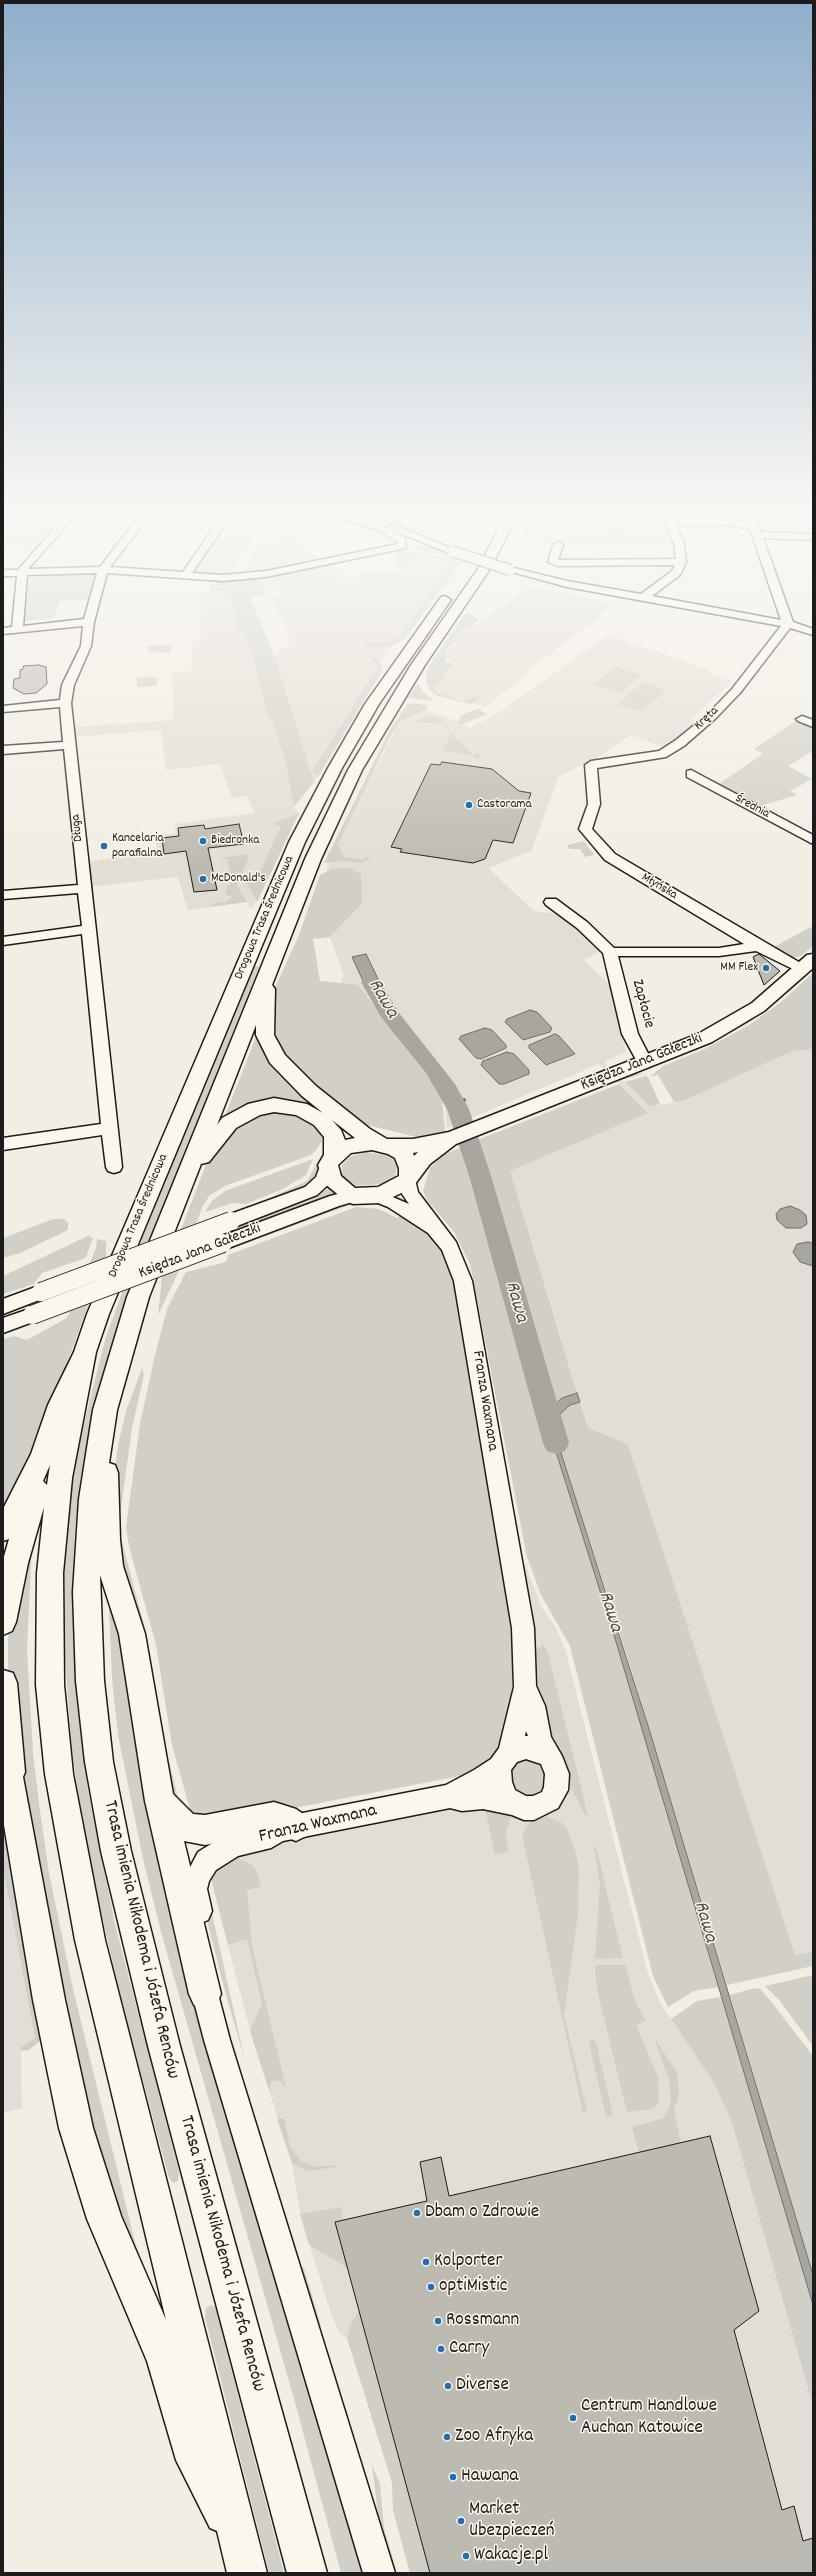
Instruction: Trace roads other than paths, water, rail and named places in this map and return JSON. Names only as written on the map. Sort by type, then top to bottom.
[{"type":"main road","name":"Drogowa Trasa Średnicowa","points":[[85,1352],[98,1314],[297,842],[335,768],[372,704],[424,630]]},
{"type":"main road","name":"Drogowa Trasa Średnicowa","points":[[138,1297],[266,972],[313,859],[355,770],[418,665],[442,630]]},
{"type":"main road","name":"Księdza Jana Gałeczki","points":[[386,1146],[408,1146],[453,1138],[705,1038],[737,1021],[770,998],[808,963]]},
{"type":"main road","points":[[186,1174],[208,1151],[214,1139],[229,1123],[250,1111],[274,1106],[300,1109],[321,1120],[334,1135],[336,1146],[331,1160],[335,1183],[353,1196],[374,1195],[391,1192],[408,1178],[409,1168],[403,1154],[363,1134],[309,1091],[282,1066],[272,1052],[266,1039],[264,1023],[266,972]]},
{"type":"main road","name":"Księdza Jana Gałeczki","points":[[408,1178],[427,1156],[453,1138]]},
{"type":"main road","points":[[331,1160],[346,1147],[356,1144],[386,1146]]},
{"type":"main road","name":"Trasa imienia Nikodema i Józefa Renców","points":[[138,1297],[105,1410],[91,1499],[86,1572],[90,1681],[100,1769],[142,1962],[307,2573]]},
{"type":"main road","points":[[3,1530],[15,1513],[43,1455],[60,1405],[85,1352]]},
{"type":"main road","points":[[85,1352],[60,1478],[50,1573],[50,1686],[57,1759],[90,1940],[244,2559]]},
{"type":"main road","points":[[105,1410],[107,1540],[110,1559],[132,1634],[160,1801],[205,1994]]},
{"type":"main road","points":[[3,1622],[15,1563],[38,1487],[43,1455]]},
{"type":"main road","points":[[3,1683],[9,1735],[8,1773],[48,2000],[76,2128],[104,2219],[165,2360],[195,2460],[244,2559]]},
{"type":"main road","points":[[160,1801],[177,1820],[191,1829],[205,1830],[274,1816],[286,1819],[283,1831]]},
{"type":"street","points":[[3,631],[14,630]]},
{"type":"street","name":"Długa","points":[[88,630],[84,652],[68,685],[65,703],[114,1167]]},
{"type":"street","name":"Kręta","points":[[595,764],[662,754],[680,743],[712,716],[736,691],[783,630]]},
{"type":"street","points":[[3,709],[65,703]]},
{"type":"street","points":[[3,750],[69,745]]},
{"type":"street","name":"Młyńska","points":[[595,764],[591,767],[594,804],[585,829],[597,845],[610,857],[758,946],[808,963]]},
{"type":"street","name":"Średnia","points":[[691,774],[813,840]]},
{"type":"street","points":[[3,895],[84,889]]},
{"type":"street","points":[[551,902],[582,925],[610,952],[719,952],[758,946]]},
{"type":"street","points":[[3,941],[88,929]]},
{"type":"street","name":"Zapłocie","points":[[610,952],[630,1034],[645,1062]]},
{"type":"street","points":[[3,1144],[110,1128]]},
{"type":"street","name":"Księdza Jana Gałeczki","points":[[3,1307],[311,1191],[323,1180],[331,1160]]},
{"type":"street","name":"Franza Waxmana","points":[[408,1178],[409,1191],[429,1216],[434,1228],[453,1252],[463,1281],[516,1581],[523,1628],[525,1687]]},
{"type":"street","name":"Franza Waxmana","points":[[374,1195],[394,1203],[434,1228]]},
{"type":"street","name":"Księdza Jana Gałeczki","points":[[3,1326],[331,1202],[353,1196]]},
{"type":"street","points":[[450,1796],[462,1799],[483,1797],[514,1803],[524,1808],[534,1808],[550,1800],[556,1790],[557,1774],[539,1734],[534,1706],[525,1687]]},
{"type":"street","points":[[514,1803],[503,1791],[504,1761],[525,1687]]},
{"type":"street","points":[[450,1796],[469,1784],[481,1780],[504,1761],[526,1747],[541,1750],[548,1755]]},
{"type":"street","name":"Franza Waxmana","points":[[379,2573],[205,1994],[205,1943],[196,1898],[197,1877],[207,1861],[223,1850],[246,1841],[283,1831],[450,1796]]},
{"type":"water","points":[[366,954],[382,987],[384,1002],[388,1010],[385,1011],[370,996],[352,957]]},
{"type":"water","points":[[530,1010],[537,1012],[552,1028],[550,1032],[523,1040],[505,1022],[507,1019]]},
{"type":"water","points":[[485,1028],[492,1030],[506,1045],[506,1048],[481,1059],[476,1058],[459,1039],[461,1036]]},
{"type":"water","points":[[555,1034],[559,1036],[575,1054],[546,1065],[529,1048],[529,1045]]},
{"type":"water","points":[[507,1052],[514,1054],[529,1070],[529,1074],[504,1084],[499,1084],[481,1065],[483,1061]]},
{"type":"water","points":[[790,1206],[800,1210],[806,1215],[807,1224],[801,1228],[786,1228],[777,1220],[776,1214],[780,1209]]},
{"type":"water","points":[[808,1242],[813,1243],[813,1266],[800,1262],[793,1252],[797,1244]]},
{"type":"water","points":[[577,1393],[580,1402],[570,1405],[556,1419],[558,1433],[555,1434],[650,1732],[813,2275],[813,2305],[614,1635],[544,1414],[562,1398]]},
{"type":"waterway","name":"Rawa","points":[[371,982],[391,1017],[433,1068],[448,1089],[458,1109],[481,1179],[556,1443]]},
{"type":"waterway","points":[[458,1109],[464,1100]]},
{"type":"place","name":"Castorama","points":[[469,805]]},
{"type":"place","name":"Biedronka","points":[[203,841]]},
{"type":"place","name":"Kancelaria parafialna","points":[[104,846]]},
{"type":"place","name":"McDonald's","points":[[203,879]]},
{"type":"place","name":"MM Flex","points":[[766,968]]},
{"type":"place","name":"Dbam o Zdrowie","points":[[417,2213]]},
{"type":"place","name":"Kolporter","points":[[426,2262]]},
{"type":"place","name":"optiMistic","points":[[431,2287]]},
{"type":"place","name":"Rossmann","points":[[438,2321]]},
{"type":"place","name":"Carry","points":[[441,2349]]},
{"type":"place","name":"Diverse","points":[[448,2386]]},
{"type":"place","name":"Centrum Handlowe Auchan Katowice","points":[[573,2418]]},
{"type":"place","name":"Zoo Afryka","points":[[447,2437]]},
{"type":"place","name":"Hawana","points":[[453,2477]]},
{"type":"place","name":"Market Ubezpieczeń","points":[[461,2521]]},
{"type":"place","name":"Wakacje.pl","points":[[466,2556]]}]
